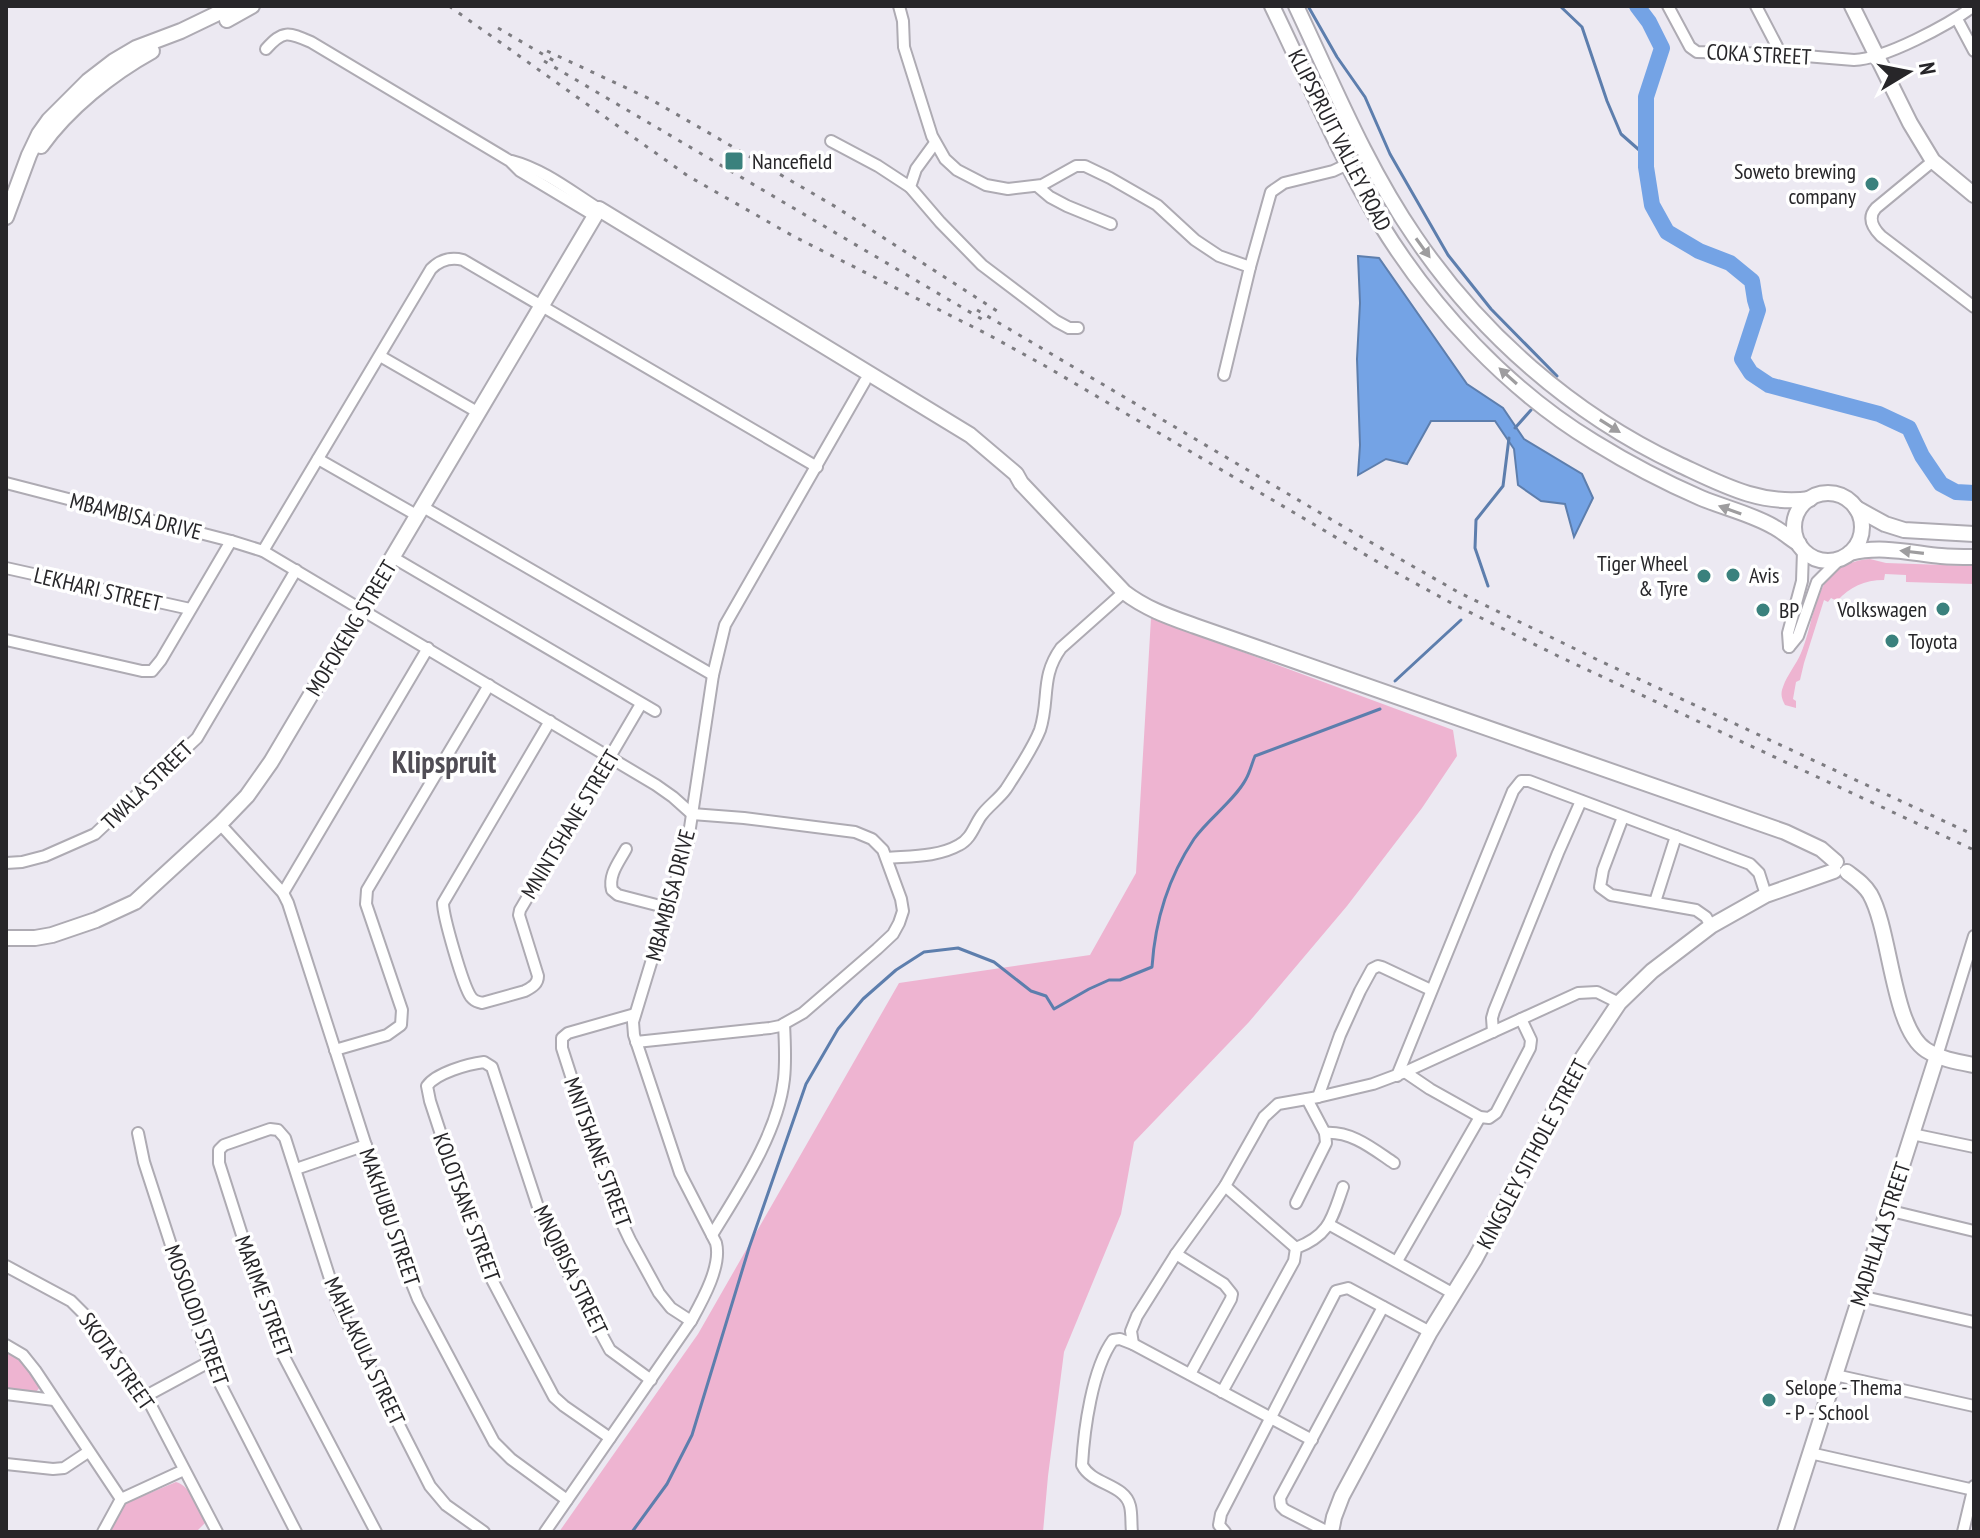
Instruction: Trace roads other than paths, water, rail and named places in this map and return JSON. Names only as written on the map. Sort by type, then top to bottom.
[{"type":"street","points":[[7,210],[39,134],[49,120],[101,70],[136,48],[233,6]]},
{"type":"street","points":[[25,169],[57,128],[123,67],[252,6]]},
{"type":"street","points":[[899,6],[904,47],[935,143],[951,165],[986,185],[1008,189],[1045,184],[1076,166],[1085,166],[1157,205],[1195,240],[1219,256],[1250,267]]},
{"type":"street","name":"KLIPSPRUIT VALLEY ROAD","points":[[1272,6],[1348,164],[1394,245],[1442,308],[1486,356],[1535,400],[1589,439],[1655,478],[1770,525],[1801,548]]},
{"type":"street","name":"KLIPSPRUIT VALLEY ROAD","points":[[1296,6],[1382,182],[1414,237],[1459,294],[1514,352],[1593,416],[1657,454],[1766,499],[1810,499]]},
{"type":"street","name":"COKA STREET","points":[[1668,6],[1690,47],[1702,53],[1781,54],[1854,60],[1876,56]]},
{"type":"street","points":[[1756,6],[1781,54]]},
{"type":"street","points":[[1852,6],[1910,123],[1933,161],[1974,195]]},
{"type":"street","points":[[1876,56],[1957,19],[1974,6]]},
{"type":"street","points":[[1957,19],[1974,51]]},
{"type":"street","points":[[266,49],[282,35],[292,34],[311,42],[510,161],[537,171],[597,213],[978,449],[1021,483],[1124,592],[1139,603],[1195,626],[1785,832],[1821,849],[1839,868],[1862,884],[1875,906],[1909,1031],[1924,1049],[1937,1056],[1974,1065]]},
{"type":"street","points":[[831,141],[910,187],[982,265],[1056,321],[1069,328],[1078,328]]},
{"type":"street","points":[[910,187],[916,169],[935,143]]},
{"type":"street","points":[[1933,161],[1876,208],[1872,221],[1881,236],[1974,307]]},
{"type":"street","points":[[1224,375],[1268,199],[1274,189],[1284,183],[1333,171],[1348,164]]},
{"type":"street","points":[[1037,186],[1067,206],[1111,224]]},
{"type":"street","points":[[597,213],[956,426],[996,455],[1021,483]]},
{"type":"street","name":"MOFOKENG STREET","points":[[6,938],[52,935],[130,904],[220,824],[260,779],[597,213]]},
{"type":"street","points":[[263,551],[431,269],[446,259],[463,260],[817,467]]},
{"type":"street","points":[[380,356],[479,413]]},
{"type":"street","points":[[636,1042],[784,1024],[803,1013],[893,934],[902,916],[903,905],[887,858],[872,839],[855,832],[692,814],[713,675],[728,617],[865,381]]},
{"type":"street","points":[[318,459],[420,511],[713,675]]},
{"type":"street","name":"MBAMBISA DRIVE","points":[[6,483],[263,551],[668,793],[692,814],[688,841],[633,1029],[680,1173],[712,1235],[717,1250],[715,1267],[691,1321],[545,1532]]},
{"type":"street","points":[[1856,507],[1861,519],[1859,541],[1821,577],[1798,636],[1789,647],[1788,633],[1803,574],[1795,519],[1800,508],[1810,499],[1823,494],[1837,494],[1885,524],[1904,530],[1974,534]]},
{"type":"street","points":[[6,640],[147,672],[158,666],[231,541]]},
{"type":"street","points":[[1801,548],[1819,560],[1868,549],[1974,557]]},
{"type":"street","points":[[394,558],[655,711]]},
{"type":"street","name":"LEKHARI STREET","points":[[6,568],[190,609]]},
{"type":"street","name":"TWALA STREET","points":[[6,863],[45,856],[95,834],[197,738],[296,570]]},
{"type":"street","points":[[887,858],[927,855],[955,847],[968,838],[982,815],[1005,790],[1035,740],[1040,728],[1048,672],[1054,658],[1061,648],[1124,592]]},
{"type":"street","points":[[283,893],[428,648]]},
{"type":"street","points":[[335,1050],[387,1035],[401,1025],[402,1010],[366,904],[367,890],[489,685]]},
{"type":"street","name":"MNINTSHANE STREET","points":[[550,721],[443,903],[444,917],[466,986],[472,998],[482,1003],[525,991],[538,981],[520,910],[641,704]]},
{"type":"street","points":[[1401,1074],[1431,990],[1521,781],[1529,781],[1753,866],[1759,873],[1766,895]]},
{"type":"street","points":[[1493,1032],[1494,1011],[1581,801]]},
{"type":"street","points":[[1623,817],[1603,870],[1600,887],[1611,895],[1696,910],[1706,917],[1711,926]]},
{"type":"street","name":"MAKHUBU STREET","points":[[220,824],[283,893],[293,916],[404,1264],[418,1299],[499,1448],[567,1500]]},
{"type":"street","points":[[1655,902],[1676,836]]},
{"type":"street","points":[[626,849],[612,875],[612,890],[618,895],[668,908]]},
{"type":"street","name":"KINGSLEY SITHOLE STREET","points":[[1329,1532],[1342,1496],[1430,1332],[1500,1214],[1583,1057],[1619,1003],[1652,971],[1711,926],[1766,895],[1839,868]]},
{"type":"street","name":"MADHLALA STREET","points":[[1789,1531],[1810,1453],[1974,936]]},
{"type":"street","points":[[1296,1203],[1323,1151],[1326,1138],[1312,1098],[1372,969],[1382,967],[1431,990]]},
{"type":"street","points":[[1133,1344],[1131,1331],[1137,1316],[1176,1254],[1225,1186],[1268,1112],[1278,1104],[1373,1084],[1401,1074],[1584,991],[1597,992],[1619,1003]]},
{"type":"street","name":"MNITSHANE STREET","points":[[635,1014],[568,1033],[562,1038],[562,1048],[611,1200],[659,1293],[671,1308],[691,1321]]},
{"type":"street","points":[[1401,1074],[1480,1117],[1489,1118],[1496,1113],[1529,1052],[1531,1040],[1521,1019]]},
{"type":"street","points":[[712,1235],[750,1174],[776,1113],[784,1082],[784,1024]]},
{"type":"street","name":"MNQIBISA STREET","points":[[476,1063],[489,1064],[495,1074],[546,1228],[604,1341],[615,1355],[651,1380]]},
{"type":"street","name":"KOLOTSANE STREET","points":[[476,1063],[436,1077],[429,1082],[427,1091],[474,1237],[489,1274],[554,1397],[610,1438]]},
{"type":"street","points":[[1397,1261],[1480,1117]]},
{"type":"street","name":"MARIME STREET","points":[[296,1169],[282,1132],[274,1129],[224,1145],[218,1154],[282,1353],[376,1532]]},
{"type":"street","name":"MOSOLODI STREET","points":[[138,1133],[144,1162],[209,1362],[296,1532]]},
{"type":"street","points":[[1325,1133],[1338,1133],[1359,1141],[1394,1163]]},
{"type":"street","points":[[1912,1134],[1974,1147]]},
{"type":"street","points":[[296,1169],[366,1145]]},
{"type":"street","name":"MAHLAKULA STREET","points":[[296,1169],[339,1307],[409,1446],[440,1500],[484,1532]]},
{"type":"street","points":[[1225,1186],[1296,1248]]},
{"type":"street","points":[[1296,1248],[1330,1225],[1343,1187]]},
{"type":"street","points":[[1887,1210],[1974,1231]]},
{"type":"street","points":[[1330,1225],[1454,1294]]},
{"type":"street","points":[[1222,1392],[1294,1261],[1296,1248]]},
{"type":"street","points":[[1176,1254],[1224,1284],[1232,1294],[1190,1374]]},
{"type":"street","name":"SKOTA STREET","points":[[6,1266],[79,1307],[146,1396],[217,1532]]},
{"type":"street","points":[[1225,1532],[1219,1525],[1221,1514],[1336,1291],[1348,1288],[1430,1332]]},
{"type":"street","points":[[1860,1296],[1974,1322]]},
{"type":"street","points":[[1329,1532],[1285,1510],[1280,1498],[1383,1307]]},
{"type":"street","points":[[1132,1532],[1127,1499],[1089,1475],[1082,1465],[1093,1387],[1108,1348],[1117,1338],[1312,1440]]},
{"type":"street","points":[[6,1345],[28,1361],[121,1499]]},
{"type":"street","points":[[146,1396],[209,1362]]},
{"type":"street","points":[[1835,1375],[1974,1406]]},
{"type":"street","points":[[6,1394],[54,1400]]},
{"type":"street","points":[[6,1464],[64,1468],[88,1452]]},
{"type":"street","points":[[1810,1453],[1974,1488],[1963,1532]]},
{"type":"street","points":[[103,1532],[121,1499],[184,1470]]},
{"type":"water","points":[[1358,256],[1379,258],[1467,384],[1503,408],[1524,439],[1582,474],[1593,498],[1574,537],[1565,504],[1541,501],[1518,485],[1514,449],[1495,421],[1431,421],[1407,464],[1386,459],[1358,475]]},
{"type":"waterway","points":[[1308,6],[1337,57],[1365,97],[1390,154],[1448,255],[1491,309],[1557,376]]},
{"type":"waterway","points":[[1560,6],[1582,27],[1621,134],[1646,156]]},
{"type":"waterway","points":[[1637,6],[1662,48],[1646,97],[1646,167],[1652,205],[1667,232],[1699,251],[1730,263],[1752,281],[1758,310],[1742,359],[1751,373],[1769,385],[1879,414],[1909,428],[1922,456],[1941,484],[1956,492],[1974,493]]},
{"type":"waterway","points":[[1515,428],[1531,410]]},
{"type":"waterway","points":[[1488,586],[1475,548],[1476,520],[1503,486],[1509,438]]},
{"type":"waterway","points":[[1395,681],[1461,620]]},
{"type":"waterway","points":[[632,1532],[667,1484],[692,1435],[749,1248],[806,1084],[838,1029],[863,999],[896,970],[924,952],[958,948],[994,962],[1031,991],[1046,996],[1054,1009],[1109,980],[1120,980],[1152,967],[1160,917],[1177,869],[1194,839],[1241,787],[1255,756],[1380,709]]},
{"type":"railway","points":[[449,6],[688,176],[793,236],[1047,367],[1393,571],[1560,657],[1974,850]]},
{"type":"railway","points":[[498,28],[556,62]]},
{"type":"railway","points":[[547,51],[650,99],[697,126],[836,207],[997,311]]},
{"type":"railway","points":[[544,61],[985,321]]},
{"type":"railway","points":[[977,310],[1458,592],[1974,835]]},
{"type":"place","name":"Nancefield","points":[[734,161]]},
{"type":"place","name":"Soweto brewing company","points":[[1872,184]]},
{"type":"place","name":"Avis","points":[[1733,575]]},
{"type":"place","name":"Tiger Wheel & Tyre","points":[[1704,576]]},
{"type":"place","name":"Volkswagen","points":[[1943,609]]},
{"type":"place","name":"BP","points":[[1763,610]]},
{"type":"place","name":"Toyota","points":[[1892,641]]},
{"type":"place","name":"Selope - Thema - P - School","points":[[1769,1400]]},
{"type":"district","name":"Klipspruit","points":[[444,763]]}]
